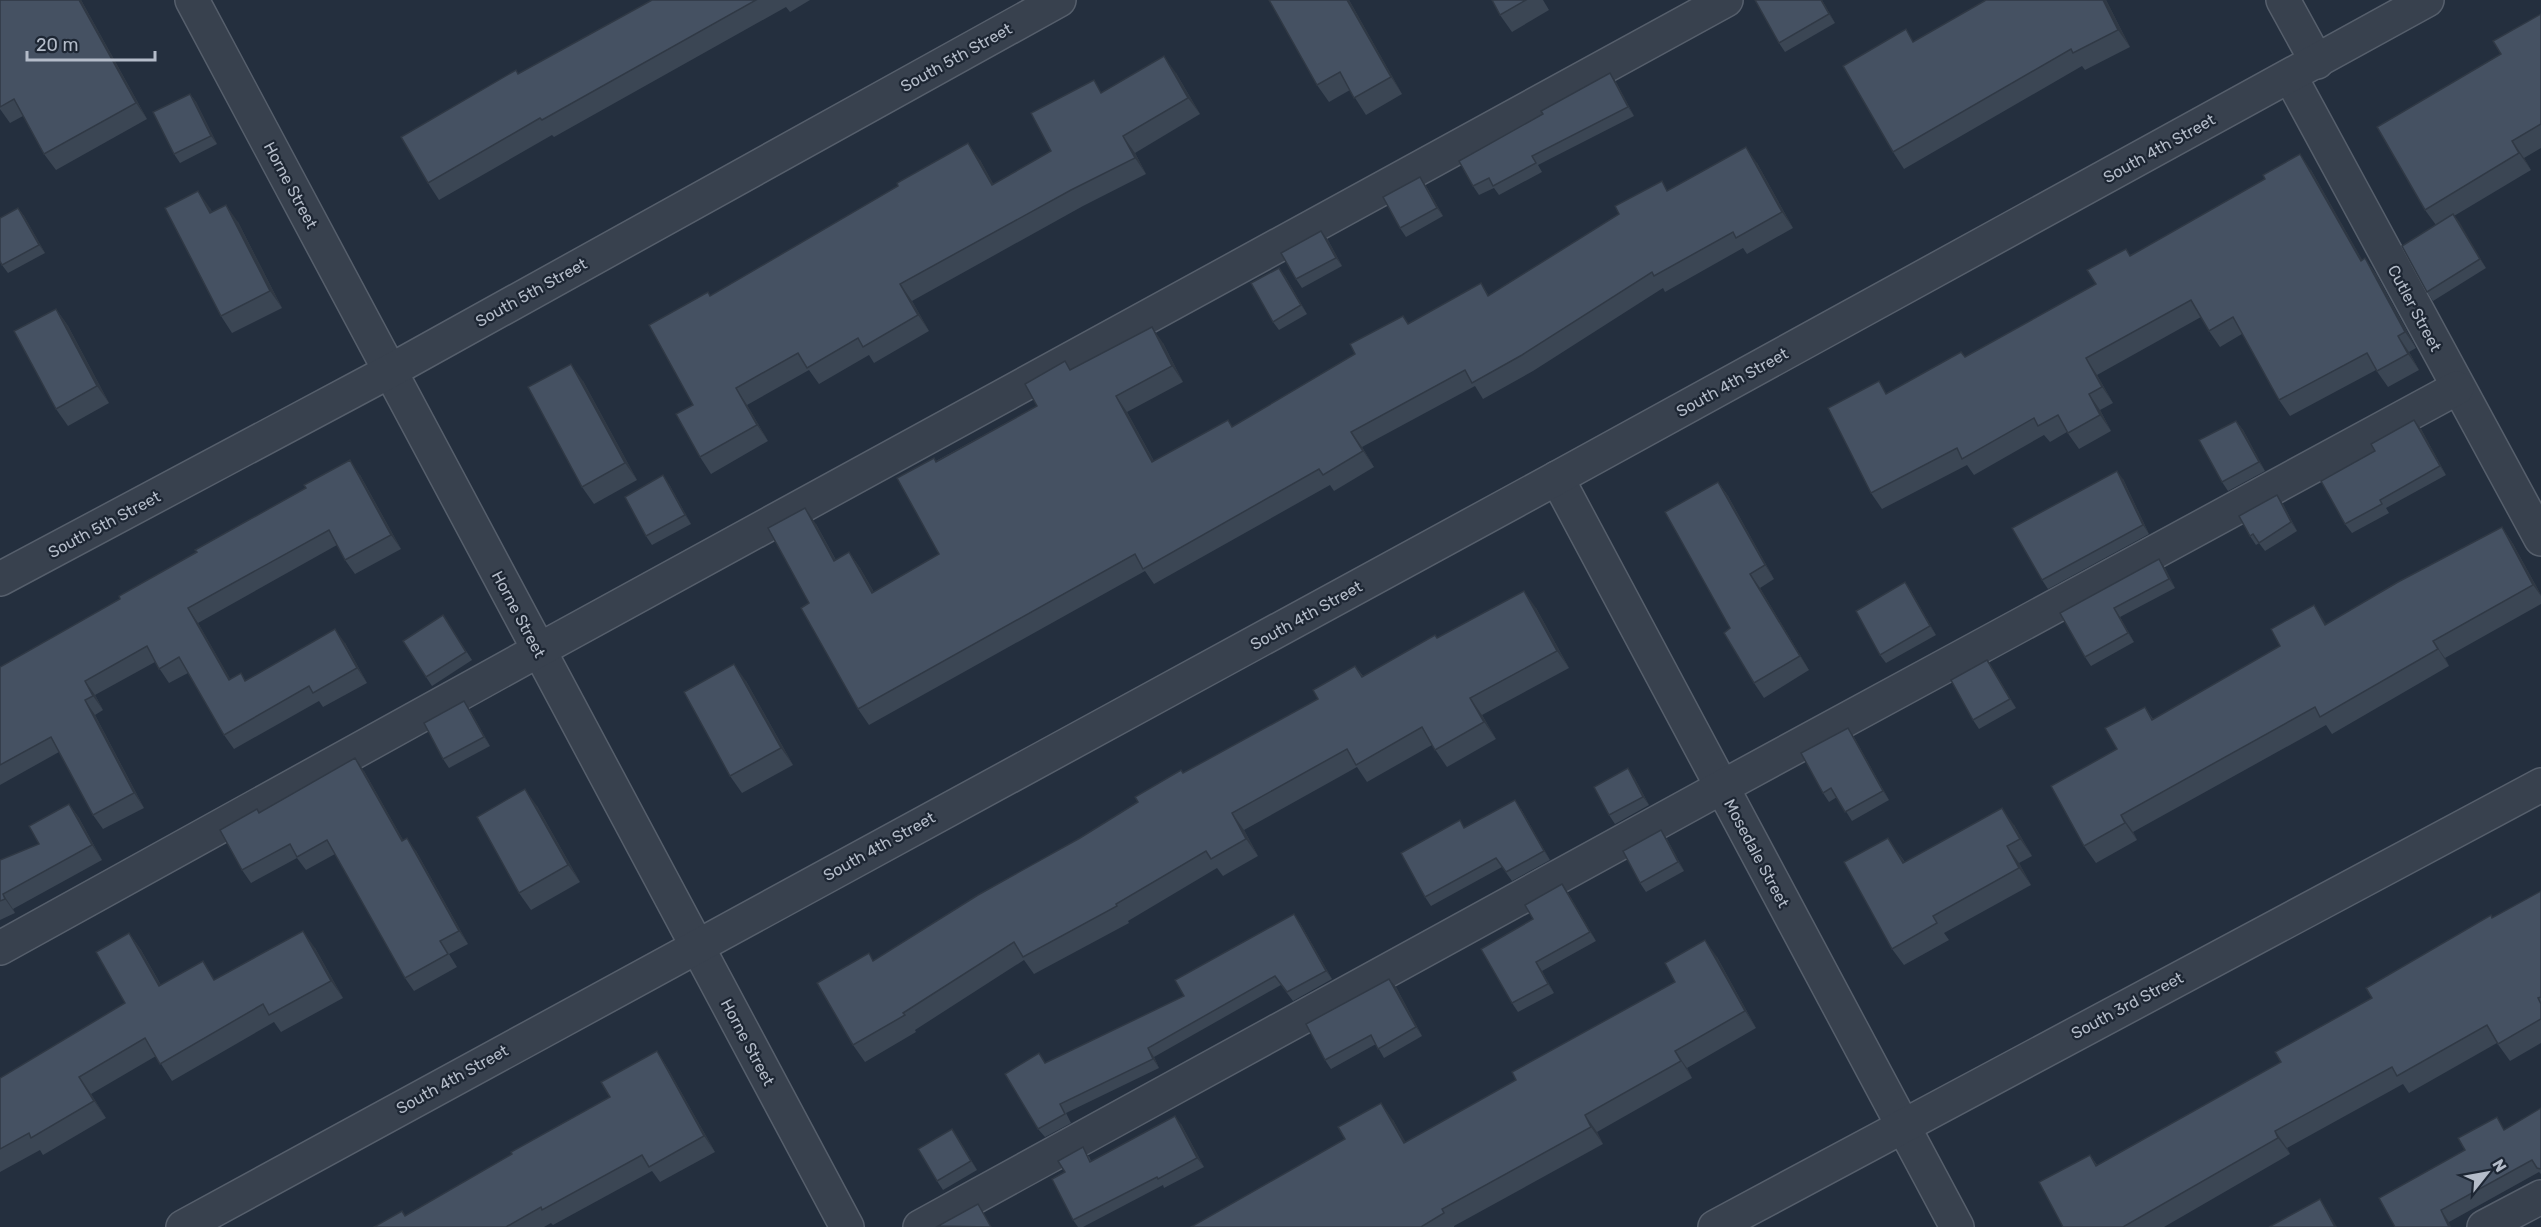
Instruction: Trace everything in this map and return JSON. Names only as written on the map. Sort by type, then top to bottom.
[{"type":"street","name":"Horne Street","points":[[192,0],[847,1227]]},
{"type":"street","name":"South 5th Street","points":[[0,579],[390,371],[1059,0]]},
{"type":"street","points":[[0,948],[1726,0]]},
{"type":"street","name":"Cutler Street","points":[[2283,0],[2303,69],[2457,388],[2541,539]]},
{"type":"street","name":"South 4th Street","points":[[183,1227],[696,945],[1557,478],[2427,0]]},
{"type":"street","points":[[921,1227],[1722,787],[2457,388]]},
{"type":"street","name":"Mosedale Street","points":[[1557,478],[1957,1227]]},
{"type":"street","name":"South 3rd Street","points":[[1714,1227],[2541,785]]},
{"type":"street","points":[[2484,1227],[2541,1197]]},
{"type":"building","points":[[0,0],[79,0],[136,103],[44,154],[14,99],[0,107]]},
{"type":"building","points":[[652,0],[756,0],[542,120],[540,118],[428,183],[401,137],[516,70],[518,74]]},
{"type":"building","points":[[1269,0],[1347,0],[1391,77],[1354,98],[1340,72],[1317,85]]},
{"type":"building","points":[[1492,0],[1526,0],[1500,15]]},
{"type":"building","points":[[1755,0],[1821,0],[1829,14],[1779,43]]},
{"type":"building","points":[[1986,0],[2103,0],[2118,30],[2073,53],[2071,49],[1893,152],[1843,66],[1906,29],[1913,42]]},
{"type":"building","points":[[2541,14],[2541,124],[2512,141],[2519,153],[2425,210],[2377,127],[2501,54],[2493,41]]},
{"type":"building","points":[[1164,56],[1188,98],[1123,136],[1135,158],[1071,190],[900,284],[918,315],[863,347],[858,338],[807,368],[798,353],[736,388],[757,425],[700,457],[676,414],[693,405],[649,325],[708,292],[710,296],[898,186],[897,183],[968,143],[992,185],[1051,151],[1031,113],[1094,80],[1101,93]]},
{"type":"building","points":[[1610,73],[1628,107],[1532,156],[1536,163],[1493,186],[1489,178],[1473,186],[1459,161],[1543,114],[1541,111]]},
{"type":"building","points":[[190,94],[211,136],[174,154],[153,112]]},
{"type":"building","points":[[1746,147],[1782,212],[1736,238],[1733,232],[1654,276],[1652,272],[1522,355],[1472,383],[1465,370],[1351,432],[1363,451],[1323,475],[1319,469],[1143,569],[1135,554],[858,709],[801,608],[809,603],[768,528],[805,508],[834,561],[849,552],[872,593],[939,554],[897,478],[934,458],[936,462],[1037,406],[1025,384],[1065,361],[1070,370],[1152,327],[1172,366],[1116,396],[1152,462],[1228,420],[1232,427],[1355,354],[1350,344],[1403,316],[1408,324],[1481,283],[1488,296],[1619,214],[1615,206],[1662,181],[1667,191]]},
{"type":"building","points":[[2300,154],[2361,261],[2365,258],[2405,332],[2398,336],[2408,354],[2377,371],[2367,353],[2279,400],[2233,317],[2209,331],[2191,300],[2086,358],[2102,387],[2089,394],[2100,415],[2068,433],[2058,415],[2038,426],[2034,418],[1962,459],[1957,448],[1871,493],[1828,408],[1879,381],[1886,394],[1961,352],[1965,357],[2096,284],[2087,270],[2126,249],[2130,256],[2265,179],[2263,175]]},
{"type":"building","points":[[1420,177],[1437,208],[1400,228],[1383,197]]},
{"type":"building","points":[[198,191],[210,213],[226,205],[270,291],[221,316],[165,208]]},
{"type":"building","points":[[18,208],[39,245],[2,265],[0,261],[0,218]]},
{"type":"building","points":[[2453,214],[2480,259],[2427,292],[2402,246]]},
{"type":"building","points":[[1321,231],[1336,258],[1296,279],[1281,253]]},
{"type":"building","points":[[1279,268],[1301,305],[1273,322],[1251,283]]},
{"type":"building","points":[[56,309],[97,386],[56,409],[14,331]]},
{"type":"building","points":[[571,364],[625,463],[582,487],[528,387]]},
{"type":"building","points":[[2414,420],[2440,466],[2380,500],[2382,504],[2345,524],[2321,481],[2375,451],[2371,444]]},
{"type":"building","points":[[2236,421],[2259,462],[2222,482],[2199,440]]},
{"type":"building","points":[[350,460],[391,535],[345,560],[329,530],[188,608],[229,680],[241,673],[245,681],[335,629],[357,668],[313,693],[309,686],[224,735],[179,657],[159,669],[147,646],[85,681],[93,696],[85,700],[134,793],[93,815],[51,737],[0,765],[0,667],[120,599],[119,596],[197,552],[195,550],[306,488],[304,485]]},
{"type":"building","points":[[2117,471],[2143,525],[2042,580],[2012,528]]},
{"type":"building","points":[[663,475],[685,515],[646,536],[625,497]]},
{"type":"building","points":[[1718,482],[1765,565],[1750,574],[1800,656],[1754,683],[1724,633],[1730,628],[1665,512]]},
{"type":"building","points":[[2277,495],[2291,522],[2259,543],[2253,534],[2250,536],[2239,516]]},
{"type":"building","points":[[2502,527],[2533,585],[2433,641],[2438,649],[2320,717],[2315,707],[2121,815],[2125,823],[2084,846],[2051,786],[2117,749],[2105,728],[2145,707],[2152,720],[2280,646],[2271,629],[2314,605],[2325,625],[2398,582]]},
{"type":"building","points":[[2159,559],[2169,579],[2114,608],[2128,633],[2085,657],[2060,613]]},
{"type":"building","points":[[1905,582],[1930,626],[1880,655],[1856,611]]},
{"type":"building","points":[[1524,591],[1557,651],[1470,698],[1484,722],[1435,750],[1422,727],[1356,765],[1347,749],[1232,813],[1246,839],[1211,859],[1206,851],[1116,904],[1117,906],[1023,957],[1014,942],[903,1013],[905,1015],[853,1045],[817,983],[869,953],[873,961],[978,895],[1080,838],[1138,802],[1135,797],[1181,770],[1183,773],[1318,699],[1313,690],[1355,666],[1362,677],[1435,635],[1437,638]]},
{"type":"building","points":[[443,615],[466,652],[426,677],[403,641]]},
{"type":"building","points":[[1987,660],[2010,699],[1973,720],[1951,680]]},
{"type":"building","points":[[734,664],[781,748],[730,776],[684,692]]},
{"type":"building","points":[[464,701],[484,737],[443,759],[424,723]]},
{"type":"building","points":[[1848,728],[1883,791],[1845,812],[1831,788],[1823,793],[1801,753]]},
{"type":"building","points":[[355,758],[402,841],[407,838],[459,931],[440,941],[448,954],[405,978],[327,840],[297,857],[290,844],[242,870],[220,830],[257,809],[259,813]]},
{"type":"building","points":[[1628,768],[1643,797],[1609,815],[1594,787]]},
{"type":"building","points":[[525,789],[568,865],[519,893],[477,817]]},
{"type":"building","points":[[1515,800],[1544,851],[1506,872],[1496,858],[1425,897],[1401,853],[1460,820],[1464,828]]},
{"type":"building","points":[[69,804],[92,845],[3,894],[5,899],[0,901],[0,860],[39,844],[29,826]]},
{"type":"building","points":[[2002,808],[2020,839],[2007,846],[2019,868],[1933,916],[1937,923],[1892,949],[1844,862],[1888,838],[1903,863]]},
{"type":"building","points":[[1661,830],[1678,862],[1640,883],[1623,851]]},
{"type":"building","points":[[1562,884],[1590,932],[1536,962],[1548,984],[1512,1003],[1481,949],[1533,919],[1525,905]]},
{"type":"building","points":[[2541,891],[2541,997],[2538,998],[2541,1004],[2541,1019],[2498,1044],[2487,1025],[2397,1076],[2392,1067],[2275,1131],[2278,1138],[2123,1227],[2063,1227],[2039,1182],[2090,1155],[2096,1166],[2281,1062],[2275,1052],[2372,998],[2366,988],[2491,915],[2492,918]]},
{"type":"building","points":[[1294,914],[1326,971],[1287,992],[1275,976],[1148,1048],[1153,1059],[1060,1104],[1065,1114],[1038,1129],[1005,1074],[1039,1053],[1045,1063],[1184,996],[1175,980]]},
{"type":"building","points":[[303,931],[331,981],[269,1015],[263,1004],[160,1064],[145,1038],[79,1077],[94,1101],[31,1138],[29,1133],[0,1149],[0,1078],[125,1003],[96,952],[129,933],[159,986],[203,961],[214,980]]},
{"type":"building","points":[[1705,940],[1745,1011],[1675,1051],[1681,1061],[1585,1115],[1591,1127],[1442,1209],[1444,1213],[1421,1227],[1191,1227],[1345,1139],[1338,1127],[1381,1103],[1404,1143],[1516,1080],[1512,1072],[1675,982],[1665,963]]},
{"type":"building","points":[[1389,979],[1416,1027],[1378,1049],[1371,1035],[1325,1060],[1306,1024]]},
{"type":"building","points":[[657,1051],[704,1136],[649,1167],[642,1155],[542,1210],[541,1207],[506,1227],[374,1227],[402,1211],[405,1216],[512,1154],[511,1152],[610,1097],[601,1082]]},
{"type":"building","points":[[2541,1108],[2541,1169],[2537,1168],[2532,1160],[2441,1210],[2449,1227],[2395,1227],[2379,1198],[2465,1150],[2458,1138],[2497,1117],[2504,1130]]},
{"type":"building","points":[[1175,1116],[1197,1158],[1073,1220],[1052,1179],[1065,1172],[1058,1161],[1083,1147],[1090,1162]]},
{"type":"building","points":[[952,1129],[971,1161],[937,1181],[918,1149]]},
{"type":"building","points":[[2320,1199],[2335,1227],[2269,1227]]},
{"type":"building","points":[[978,1204],[991,1227],[938,1226]]}]
